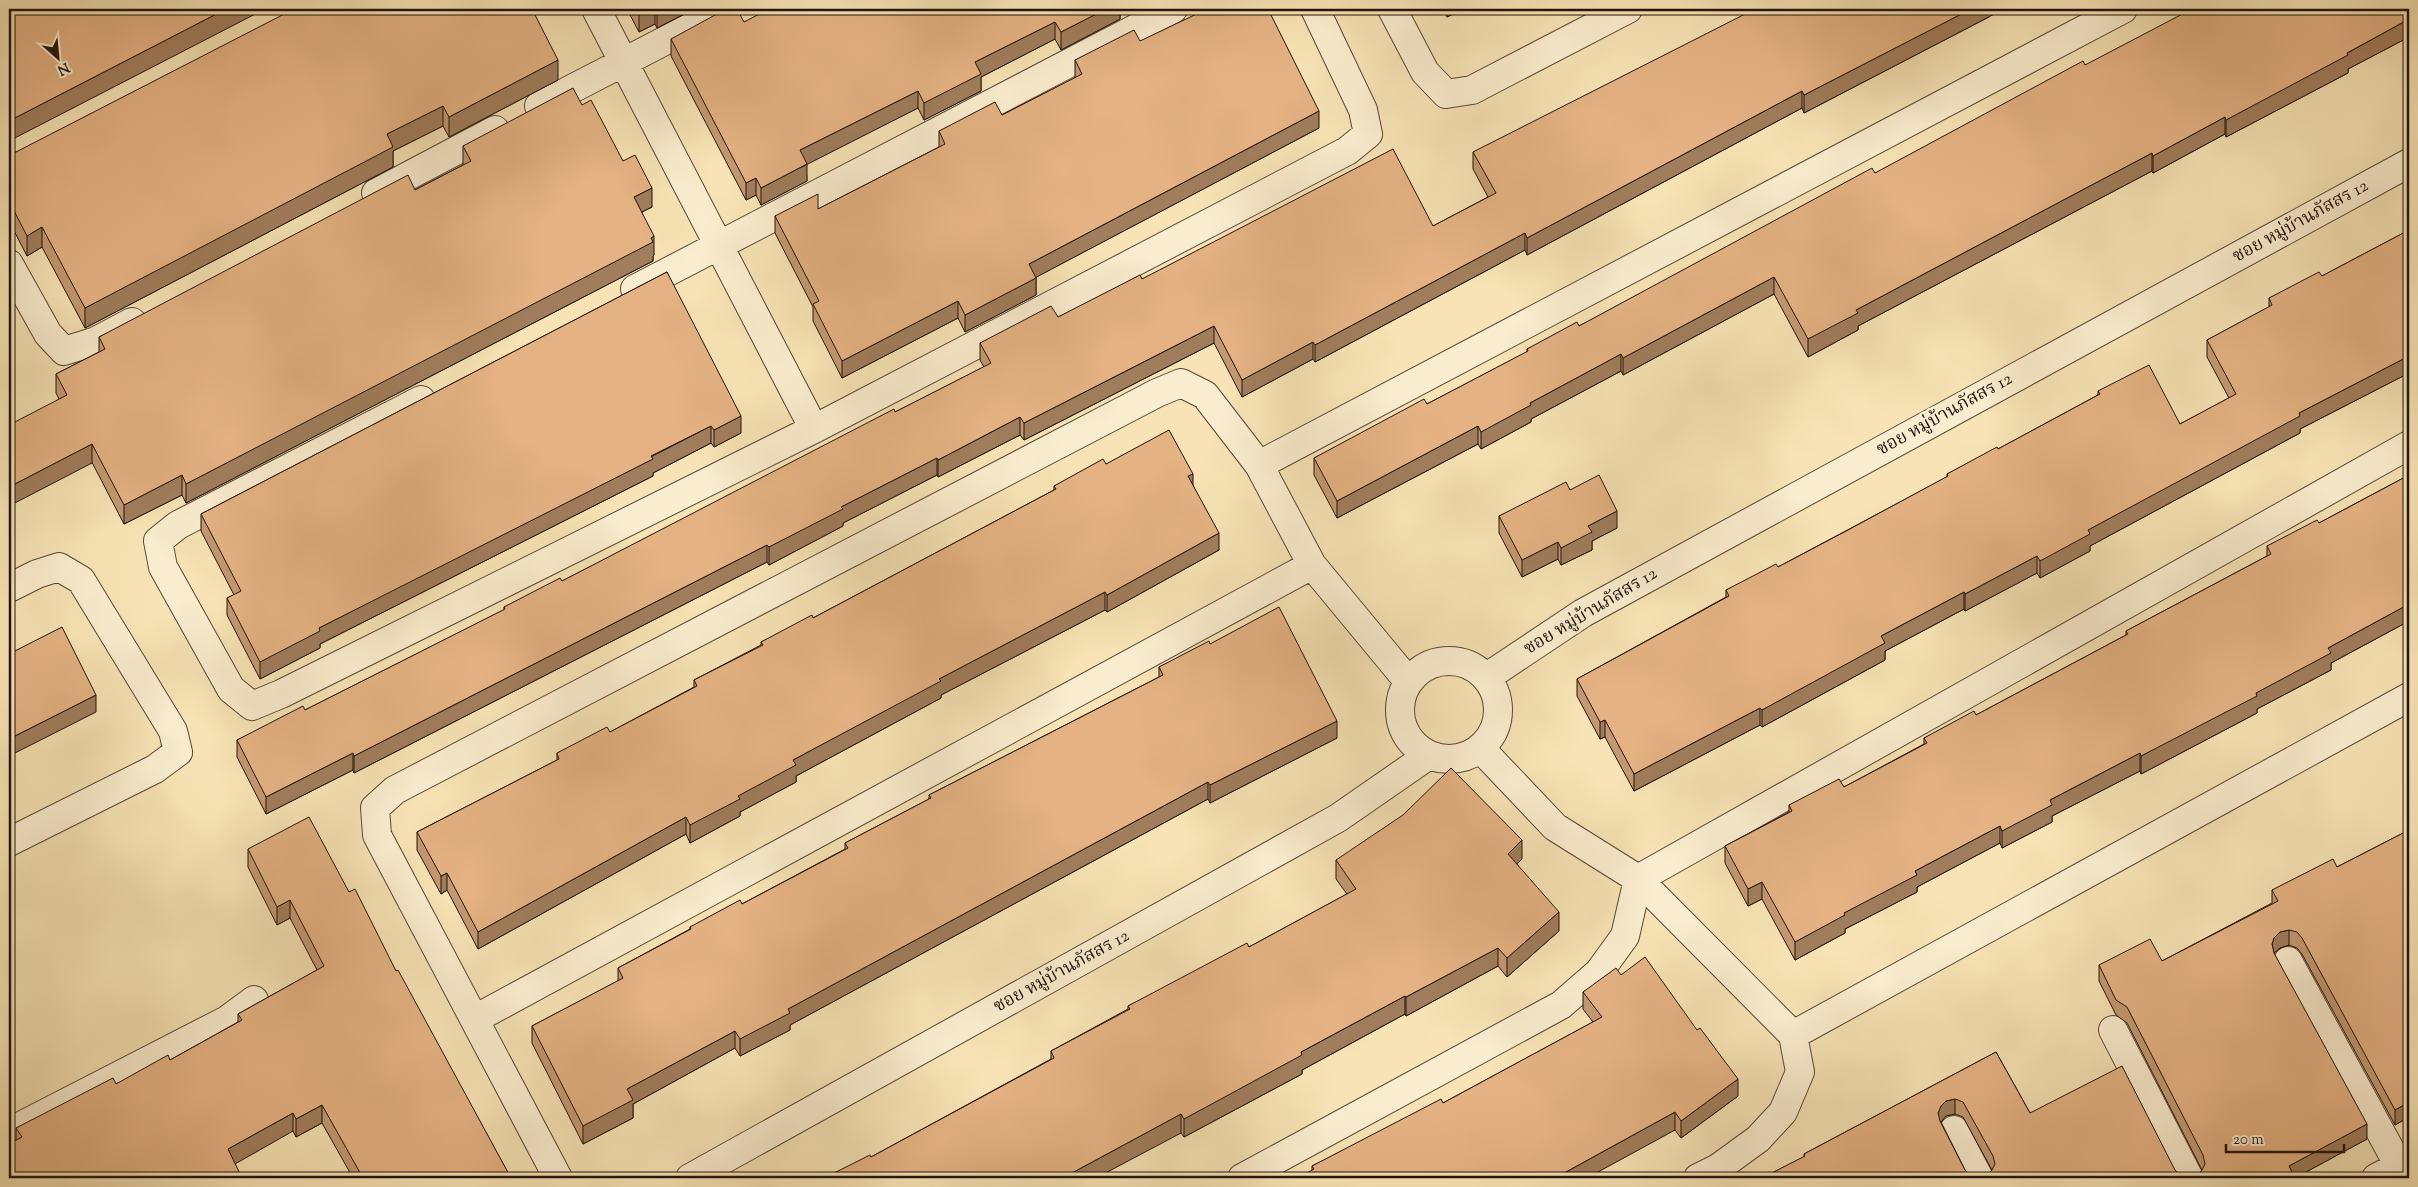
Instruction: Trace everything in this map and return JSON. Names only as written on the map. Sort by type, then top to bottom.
[{"type":"street","points":[[596,9],[814,429]]},
{"type":"street","points":[[351,206],[726,9]]},
{"type":"street","points":[[612,301],[1173,9]]},
{"type":"street","points":[[444,388],[178,525],[158,541],[163,567],[231,689],[252,706],[308,681],[814,429],[1347,151],[1368,134],[1364,110],[1315,9]]},
{"type":"street","points":[[1392,9],[1425,72],[1446,94],[1472,90],[1628,9]]},
{"type":"street","points":[[1259,465],[2123,9]]},
{"type":"street","name":"ซอย หมู่บ้านภัสสร 12","points":[[1487,677],[1583,613],[2409,162]]},
{"type":"street","points":[[9,264],[48,334],[64,351],[96,341],[158,308]]},
{"type":"street","points":[[558,1178],[377,835],[375,808],[395,790],[1157,393],[1181,383],[1204,395],[1259,465],[1312,565],[1408,681]]},
{"type":"street","points":[[1242,1178],[1561,1005],[1599,972],[1625,936],[1638,878],[2409,444]]},
{"type":"street","points":[[474,1019],[1312,565]]},
{"type":"street","points":[[9,588],[36,574],[59,567],[81,580],[173,731],[178,752],[155,769],[9,842]]},
{"type":"street","points":[[1447,660],[1469,664],[1487,677],[1496,694],[1498,714],[1493,733],[1480,748],[1464,758],[1446,760],[1429,756],[1411,743],[1400,723],[1399,701],[1408,681],[1425,666],[1447,660]]},
{"type":"street","points":[[1793,1035],[2409,697]]},
{"type":"street","points":[[1480,748],[1556,827],[1638,878],[1793,1035],[1800,1072],[1783,1112],[1758,1139],[1718,1168],[1698,1178]]},
{"type":"street","name":"ซอย หมู่บ้านภัสสร 12","points":[[690,1178],[1338,818],[1429,756]]},
{"type":"street","points":[[2288,960],[2395,1168]]},
{"type":"street","points":[[9,1132],[227,1020],[254,1000]]},
{"type":"street","points":[[2113,1030],[2189,1178]]},
{"type":"street","points":[[1954,1130],[1979,1178]]},
{"type":"building","points":[[9,9],[226,9],[9,121]]},
{"type":"building","points":[[294,9],[532,9],[558,60],[449,117],[443,106],[387,134],[393,147],[85,308],[42,227],[27,236],[9,201],[9,153],[16,152]]},
{"type":"building","points":[[636,9],[650,9],[639,14]]},
{"type":"building","points":[[726,9],[737,9],[744,22],[769,9],[1106,9],[1061,32],[1055,22],[975,62],[981,74],[924,103],[918,91],[800,150],[807,164],[761,188],[756,178],[746,183],[671,39]]},
{"type":"building","points":[[1207,9],[1268,9],[1319,111],[1029,264],[1036,278],[965,315],[958,301],[842,361],[813,304],[819,301],[775,216],[818,194],[818,209],[945,144],[939,131],[995,102],[1002,115],[1082,74],[1075,60],[1134,30],[1140,41]]},
{"type":"building","points":[[1755,9],[1971,9],[1804,95],[1802,91],[1527,238],[1525,233],[1315,345],[1313,342],[1242,380],[1214,326],[1024,423],[1020,417],[938,460],[937,458],[841,507],[843,509],[769,547],[767,545],[354,756],[353,753],[266,797],[237,740],[303,706],[305,710],[505,609],[504,607],[560,578],[562,581],[894,409],[895,412],[991,363],[980,343],[1051,306],[1058,317],[1140,275],[1142,279],[1393,149],[1433,226],[1496,193],[1473,152]]},
{"type":"building","points":[[2192,9],[2409,9],[2409,19],[2347,53],[2348,55],[2226,120],[2225,117],[2153,156],[2152,153],[1856,310],[1858,313],[1808,339],[1774,277],[1623,358],[1621,354],[1481,432],[1478,426],[1337,501],[1314,458],[1424,399],[1427,404],[1528,351],[1527,349],[1577,322],[1579,326],[1872,168],[1875,173],[2083,61],[2085,65]]},
{"type":"building","points":[[573,88],[582,105],[591,100],[623,161],[635,155],[652,188],[634,197],[654,236],[651,238],[653,242],[186,484],[182,475],[124,505],[92,444],[9,487],[9,425],[67,395],[56,374],[105,349],[99,337],[408,175],[415,190],[471,161],[463,146]]},
{"type":"building","points":[[2409,230],[2409,356],[2299,413],[2300,416],[2088,530],[2090,534],[2040,561],[2037,556],[1965,594],[1964,592],[1881,636],[1885,643],[1762,710],[1760,708],[1634,774],[1605,720],[1600,722],[1577,679],[1729,596],[1726,590],[1776,564],[1778,567],[1848,530],[1997,447],[1998,449],[2100,394],[2098,391],[2149,365],[2180,424],[2236,394],[2207,340],[2272,305],[2269,298],[2319,272],[2322,276]]},
{"type":"building","points":[[667,272],[741,416],[714,430],[711,426],[651,456],[653,459],[319,628],[320,631],[260,662],[227,598],[241,591],[201,514]]},
{"type":"building","points":[[1169,430],[1193,474],[1188,476],[1219,533],[1107,595],[1105,592],[939,679],[941,681],[793,760],[796,765],[738,796],[740,799],[690,825],[686,817],[478,932],[447,873],[441,876],[417,832],[559,759],[557,753],[607,727],[610,732],[697,686],[694,680],[763,645],[761,642],[812,615],[813,618],[1056,489],[1054,486],[1103,459],[1106,464]]},
{"type":"building","points":[[1599,475],[1617,511],[1588,526],[1592,532],[1561,548],[1558,542],[1522,560],[1499,516],[1566,482],[1570,490]]},
{"type":"building","points":[[2409,475],[2409,604],[2328,648],[2331,653],[2256,693],[2257,696],[2141,756],[2140,753],[2050,800],[2052,805],[2002,831],[2000,826],[1915,871],[1917,875],[1844,913],[1845,915],[1795,942],[1762,882],[1748,889],[1725,846],[1792,811],[1789,805],[1839,779],[1844,787],[1927,743],[1924,738],[1974,711],[1976,715],[2128,634],[2126,631],[2271,554],[2267,546],[2317,520],[2319,523]]},
{"type":"building","points":[[1279,607],[1337,721],[1210,785],[1208,782],[788,1009],[790,1013],[740,1039],[735,1031],[627,1089],[633,1100],[583,1126],[532,1026],[623,978],[618,968],[691,929],[690,927],[740,900],[742,904],[848,848],[845,843],[931,798],[929,795],[1163,675],[1159,667],[1209,641],[1210,644]]},
{"type":"building","points":[[62,627],[96,695],[9,739],[9,654]]},
{"type":"building","points":[[1451,768],[1522,840],[1508,854],[1559,912],[1507,958],[1498,948],[1301,1052],[1302,1055],[1184,1119],[1181,1114],[1070,1174],[1073,1178],[824,1178],[870,1155],[871,1157],[1054,1058],[1051,1051],[1130,1009],[1128,1006],[1247,943],[1249,947],[1356,889],[1336,860],[1403,815]]},
{"type":"building","points":[[309,817],[349,892],[355,889],[396,971],[398,970],[511,1178],[363,1178],[322,1105],[296,1119],[293,1113],[228,1149],[242,1178],[9,1178],[9,1144],[22,1137],[16,1128],[113,1078],[116,1084],[168,1055],[170,1060],[242,1020],[238,1014],[324,966],[290,900],[277,907],[248,849]]},
{"type":"building","points":[[2409,830],[2409,1102],[2395,1110],[2297,932],[2289,930],[2280,932],[2274,938],[2272,944],[2274,953],[2367,1124],[2289,1166],[2295,1178],[2188,1178],[2197,1176],[2202,1170],[2205,1164],[2203,1155],[2127,1007],[2116,1000],[2099,965],[2150,939],[2162,961],[2278,901],[2272,890],[2333,859],[2337,867]]},
{"type":"building","points":[[1645,957],[1697,1030],[1700,1028],[1738,1079],[1681,1121],[1675,1112],[1555,1178],[1298,1178],[1314,1169],[1312,1166],[1441,1099],[1443,1103],[1602,1017],[1583,992],[1616,968],[1621,975]]},
{"type":"building","points":[[1996,1052],[2030,1113],[2122,1066],[2175,1170],[2180,1175],[2188,1178],[1978,1178],[1762,1178]],"holes":[[[1955,1099],[1963,1102],[1993,1156],[1995,1164],[1986,1176],[1978,1178],[1971,1176],[1965,1170],[1940,1121],[1938,1113],[1946,1101]]]}]
